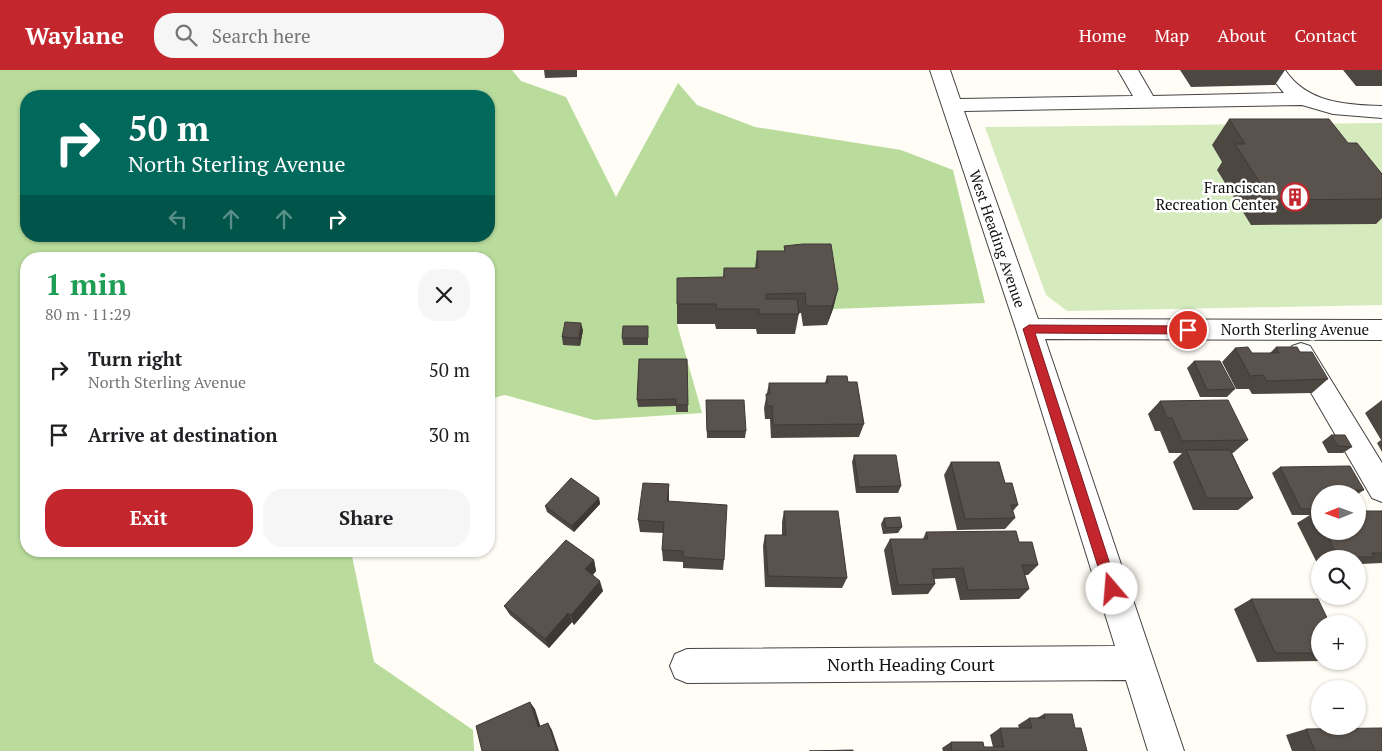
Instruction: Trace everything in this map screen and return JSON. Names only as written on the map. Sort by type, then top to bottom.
[{"type":"street","name":"West Heading Avenue","points":[[940,70],[1029,329],[1166,751]]},
{"type":"street","points":[[1128,70],[1146,102]]},
{"type":"street","points":[[1275,70],[1288,88],[1305,99],[1348,112],[1382,112]]},
{"type":"street","points":[[952,105],[1305,99]]},
{"type":"street","name":"North Sterling Avenue","points":[[1029,329],[1382,330]]},
{"type":"street","points":[[1288,331],[1382,489]]},
{"type":"street","name":"North Heading Court","points":[[687,666],[1136,663]]},
{"type":"green space","points":[[0,70],[512,70],[521,81],[566,97],[616,197],[678,83],[697,105],[755,127],[901,150],[953,170],[985,303],[833,309],[678,298],[677,324],[702,413],[594,420],[505,395],[495,398],[495,252],[20,252],[20,557],[352,557],[374,662],[473,730],[474,751],[0,751]]},
{"type":"green space","points":[[1382,123],[1382,305],[1067,311],[1046,295],[985,127]]},
{"type":"building","points":[[1229,119],[1329,119],[1348,143],[1357,143],[1382,174],[1382,199],[1271,200],[1235,144],[1245,144]]},
{"type":"building","points":[[831,244],[838,289],[832,306],[806,306],[805,293],[766,294],[766,299],[797,299],[799,314],[759,314],[759,309],[716,309],[716,304],[677,304],[677,278],[724,277],[724,268],[758,268],[757,251],[785,251],[784,246]]},
{"type":"building","points":[[565,322],[581,323],[579,338],[562,337]]},
{"type":"building","points":[[623,326],[648,326],[648,338],[622,338]]},
{"type":"building","points":[[1248,347],[1252,353],[1279,353],[1276,347],[1297,347],[1300,352],[1312,352],[1328,379],[1267,381],[1263,375],[1250,376],[1235,348]]},
{"type":"building","points":[[639,359],[687,359],[688,405],[676,405],[676,399],[637,400]]},
{"type":"building","points":[[1194,361],[1220,361],[1235,389],[1207,390]]},
{"type":"building","points":[[827,376],[847,376],[848,382],[857,382],[864,424],[773,425],[772,406],[767,406],[766,394],[770,394],[769,383],[828,383]]},
{"type":"building","points":[[706,400],[744,400],[746,431],[707,431]]},
{"type":"building","points":[[1228,400],[1248,440],[1182,441],[1172,418],[1167,418],[1160,401]]},
{"type":"building","points":[[1331,435],[1345,435],[1352,447],[1338,446]]},
{"type":"building","points":[[1186,450],[1230,450],[1253,498],[1207,498]]},
{"type":"building","points":[[854,455],[896,455],[901,486],[859,487]]},
{"type":"building","points":[[951,462],[999,462],[1005,483],[1012,483],[1018,505],[1011,505],[1015,518],[965,519]]},
{"type":"building","points":[[1350,466],[1361,485],[1311,485],[1311,509],[1301,509],[1280,467]]},
{"type":"building","points":[[571,478],[599,498],[572,526],[545,506]]},
{"type":"building","points":[[643,483],[669,484],[667,501],[727,505],[724,560],[683,557],[683,551],[662,550],[664,522],[638,520]]},
{"type":"building","points":[[784,511],[838,511],[847,578],[768,576],[765,535],[786,535]]},
{"type":"building","points":[[1366,511],[1382,511],[1382,553],[1372,553],[1374,557],[1366,557],[1366,550],[1334,550],[1330,540],[1366,540]]},
{"type":"building","points":[[900,517],[902,527],[886,528],[884,518]]},
{"type":"building","points":[[1016,531],[1019,542],[1032,542],[1038,565],[1022,565],[1029,589],[968,590],[963,568],[932,569],[935,584],[898,585],[890,539],[928,539],[926,532]]},
{"type":"building","points":[[566,540],[594,560],[585,569],[600,581],[571,615],[568,613],[545,639],[504,606]]},
{"type":"building","points":[[1251,599],[1311,599],[1311,605],[1321,605],[1326,615],[1311,615],[1311,653],[1275,653]]},
{"type":"building","points":[[530,702],[538,727],[548,723],[557,751],[482,751],[476,726]]},
{"type":"building","points":[[1044,714],[1072,714],[1075,728],[1081,728],[1087,751],[952,751],[951,742],[983,742],[984,747],[1004,747],[1000,728],[1032,728],[1029,718],[1045,718]]},
{"type":"building","points":[[1366,728],[1382,728],[1382,751],[1315,751],[1306,729],[1311,729],[1311,735],[1366,735]]},
{"type":"building","points":[[853,750],[853,751],[809,751]]},
{"type":"place","name":"Franciscan Recreation Center","points":[[1295,197]]},
{"type":"route","points":[[1112,589],[1029,329],[1188,330]]}]
